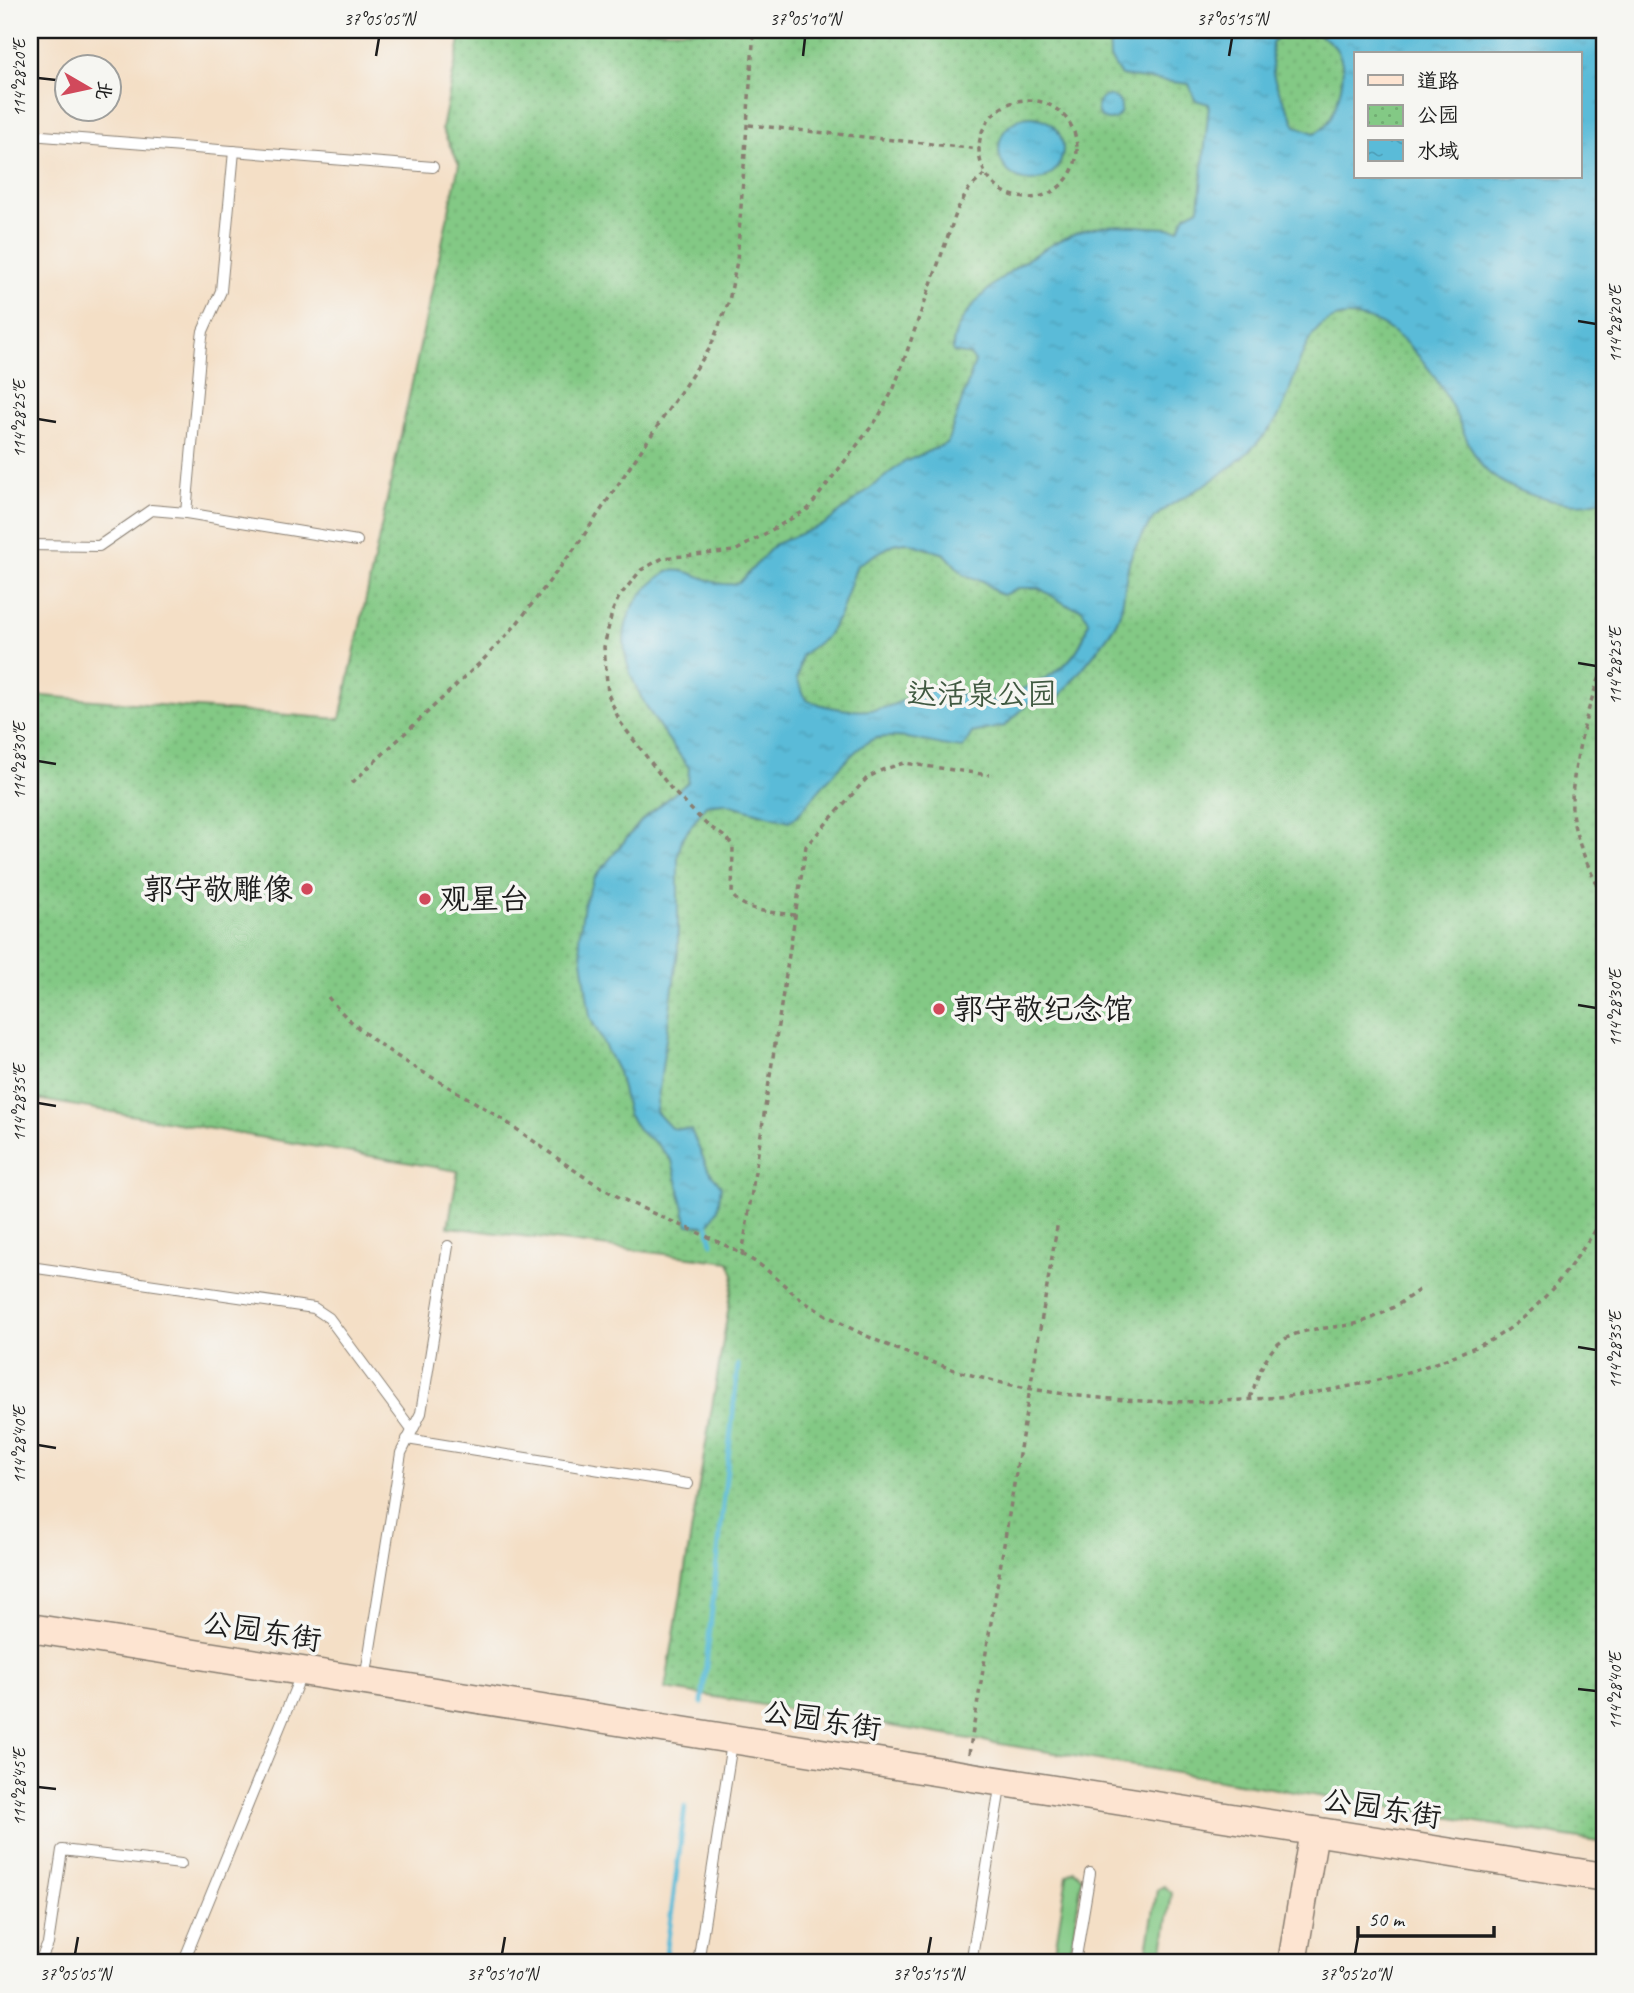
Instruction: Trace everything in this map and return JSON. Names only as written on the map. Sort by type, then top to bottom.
[{"type":"street","name":"公园东街","points":[[30,1628],[1604,1877]]},
{"type":"street","points":[[1292,1963],[1314,1831]]},
{"type":"lane","points":[[30,135],[433,167]]},
{"type":"lane","points":[[186,513],[201,345],[203,331],[221,291],[234,151]]},
{"type":"lane","points":[[30,545],[99,546],[150,510],[186,513],[357,541]]},
{"type":"lane","points":[[365,1681],[401,1453],[421,1413],[448,1246]]},
{"type":"lane","points":[[30,1267],[314,1308],[329,1318],[410,1435],[688,1484]]},
{"type":"lane","points":[[183,1963],[302,1671]]},
{"type":"lane","points":[[698,1963],[732,1739]]},
{"type":"lane","points":[[971,1963],[1001,1782]]},
{"type":"lane","points":[[39,1963],[48,1944],[62,1850],[181,1864]]},
{"type":"lane","points":[[1075,1963],[1090,1873]]},
{"type":"path","points":[[352,783],[484,660],[514,626],[578,544],[710,348],[733,282],[754,30]]},
{"type":"path","points":[[1032,100],[1054,107],[1063,114],[1075,134],[1078,146],[1074,169],[1051,193],[1030,199],[1019,198],[997,187],[986,173],[980,149],[983,131],[989,120],[1008,104],[1032,100]]},
{"type":"path","points":[[748,125],[980,149]]},
{"type":"path","points":[[795,915],[739,904],[730,887],[733,847],[728,839],[706,824],[671,790],[620,722],[608,694],[604,647],[607,629],[619,597],[641,570],[663,558],[736,551],[808,509],[878,418],[894,388],[958,208],[969,189],[986,173]]},
{"type":"path","points":[[1604,669],[1593,695],[1574,773],[1572,811],[1578,835],[1604,902]]},
{"type":"path","points":[[741,1255],[806,846],[867,778],[904,763],[989,775]]},
{"type":"path","points":[[328,997],[340,1011],[403,1061],[469,1097],[612,1193],[760,1265],[809,1304],[848,1327],[976,1378],[1109,1399],[1293,1397],[1356,1387],[1432,1365],[1498,1337],[1530,1310],[1576,1260],[1604,1217]]},
{"type":"path","points":[[965,1776],[1058,1221]]},
{"type":"path","points":[[1250,1398],[1263,1363],[1276,1346],[1288,1337],[1307,1331],[1356,1324],[1388,1313],[1420,1289]]},
{"type":"green space","name":"达活泉公园","points":[[462,30],[1604,30],[1604,1843],[665,1689],[734,1275],[729,1262],[448,1227],[458,1171],[30,1098],[30,695],[340,719],[459,164],[442,129]]},
{"type":"green space","points":[[1074,1870],[1082,1877],[1069,1963],[1053,1963],[1067,1875]]},
{"type":"green space","points":[[1164,1886],[1172,1893],[1161,1963],[1145,1963],[1157,1890]]},
{"type":"water","points":[[1109,30],[1286,30],[1272,43],[1274,79],[1296,126],[1314,133],[1326,125],[1332,114],[1343,76],[1342,64],[1333,45],[1311,33],[1295,30],[1604,30],[1604,499],[1581,504],[1558,502],[1526,493],[1494,477],[1477,459],[1434,376],[1409,346],[1380,324],[1364,318],[1347,316],[1331,320],[1318,328],[1309,341],[1284,405],[1277,419],[1260,440],[1231,467],[1167,508],[1151,522],[1129,562],[1117,621],[1056,701],[1030,702],[1005,726],[972,733],[963,748],[899,737],[877,738],[868,742],[835,772],[796,817],[789,821],[724,803],[706,805],[682,839],[678,856],[678,951],[656,1112],[671,1128],[691,1130],[708,1169],[721,1186],[718,1209],[708,1226],[688,1225],[672,1161],[657,1144],[640,1132],[628,1114],[618,1072],[590,1017],[579,937],[584,904],[594,878],[641,821],[688,782],[689,768],[639,694],[629,668],[624,642],[628,618],[642,594],[668,571],[687,572],[720,584],[739,583],[775,544],[825,524],[902,463],[947,443],[975,362],[970,355],[953,352],[956,333],[967,314],[1005,275],[1029,258],[1075,234],[1114,225],[1179,229],[1185,215],[1199,208],[1209,104],[1195,100],[1189,84],[1121,76],[1110,58]],"holes":[[[905,542],[945,554],[964,575],[983,581],[997,593],[1003,595],[1021,588],[1039,588],[1067,605],[1082,609],[1088,621],[1085,634],[1072,656],[1043,680],[993,700],[978,700],[942,687],[889,706],[869,710],[836,708],[806,700],[797,679],[802,655],[826,637],[840,615],[857,565],[894,544]]]},
{"type":"water","points":[[1109,96],[1117,100],[1121,108],[1117,116],[1109,120],[1101,116],[1097,108],[1101,100]]},
{"type":"water","points":[[1025,117],[1037,117],[1054,126],[1061,137],[1061,161],[1054,172],[1037,181],[1025,181],[1013,176],[1004,167],[999,155],[999,143],[1004,131],[1013,122]]},
{"type":"waterway","points":[[708,1226],[712,1243]]},
{"type":"waterway","points":[[702,1703],[738,1365]]},
{"type":"waterway","points":[[665,1963],[685,1807]]},
{"type":"place","name":"郭守敬雕像","points":[[307,889]]},
{"type":"place","name":"观星台","points":[[425,899]]},
{"type":"place","name":"郭守敬纪念馆","points":[[939,1009]]}]
